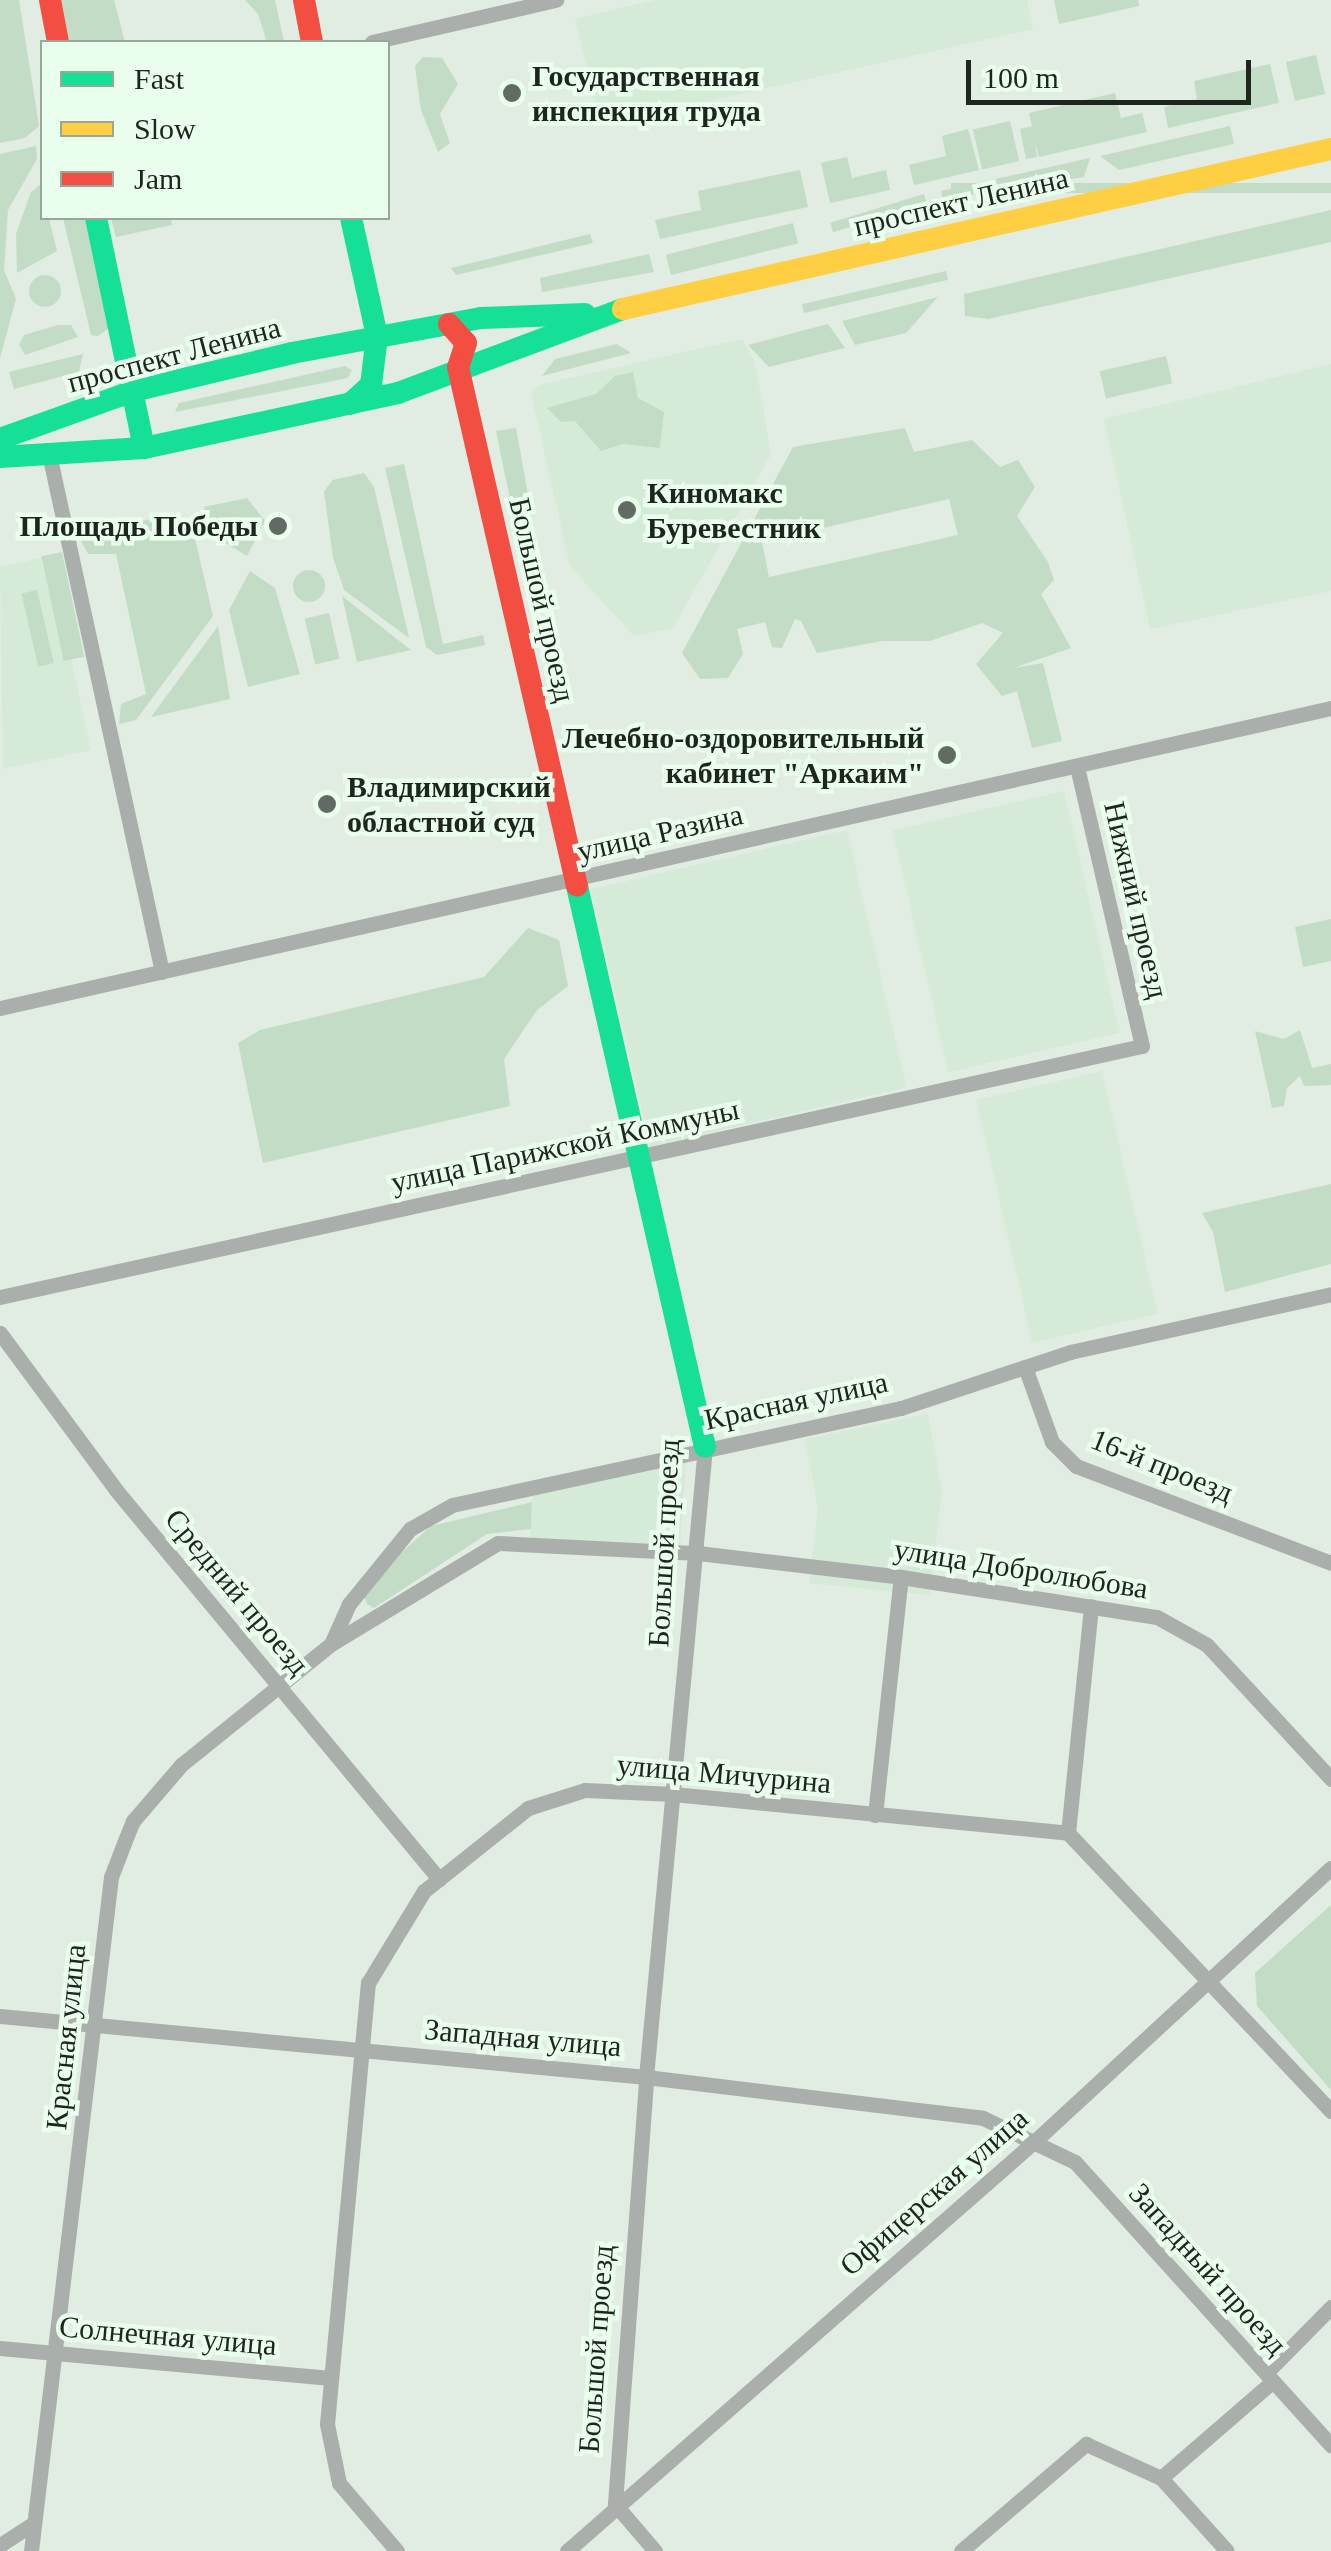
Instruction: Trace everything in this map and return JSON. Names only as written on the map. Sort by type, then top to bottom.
[{"type":"main road","points":[[50,0],[58,40]]},
{"type":"main road","points":[[304,0],[312,40]]},
{"type":"main road","name":"проспект Ленина","points":[[0,457],[144,448],[350,404],[605,313],[1331,149]]},
{"type":"main road","points":[[96,220],[144,448]]},
{"type":"main road","points":[[350,404],[371,385],[377,336],[352,220]]},
{"type":"main road","name":"проспект Ленина","points":[[0,438],[133,391],[377,336],[449,324],[605,313]]},
{"type":"main road","name":"Большой проезд","points":[[449,324],[466,343],[458,368],[705,1447]]},
{"type":"street","points":[[381,40],[556,0]]},
{"type":"street","points":[[50,454],[162,972]]},
{"type":"street","name":"улица Разина","points":[[0,1008],[1331,708]]},
{"type":"street","name":"Нижний проезд","points":[[1077,766],[1142,1046]]},
{"type":"street","name":"улица Парижской Коммуны","points":[[0,1297],[1142,1046]]},
{"type":"street","name":"Красная улица","points":[[331,1644],[376,1564],[410,1529],[452,1506],[705,1447],[901,1408],[1025,1367],[1331,1294]]},
{"type":"street","name":"Средний проезд","points":[[0,1333],[116,1490],[439,1879]]},
{"type":"street","name":"16-й проезд","points":[[1025,1367],[1052,1442],[1076,1466],[1331,1562]]},
{"type":"street","name":"Большой проезд","points":[[615,2504],[646,2078],[705,1447]]},
{"type":"street","name":"Красная улица","points":[[31,2551],[29,2526],[56,2354],[111,1877],[133,1821],[181,1765],[331,1644],[498,1543],[698,1553]]},
{"type":"street","name":"улица Добролюбова","points":[[698,1553],[901,1577],[1157,1617],[1207,1645],[1331,1779]]},
{"type":"street","points":[[876,1815],[901,1577]]},
{"type":"street","points":[[1091,1606],[1068,1834],[1212,1980],[1331,2111]]},
{"type":"street","name":"улица Мичурина","points":[[396,2551],[339,2483],[327,2424],[358,2051],[368,1982],[390,1940],[439,1879],[528,1808],[585,1790],[673,1794],[1068,1834]]},
{"type":"street","name":"Офицерская улица","points":[[567,2551],[615,2504],[1036,2140],[1331,1868]]},
{"type":"street","name":"Западная улица","points":[[0,2016],[940,2110],[983,2118],[1036,2140]]},
{"type":"street","name":"Западный проезд","points":[[1036,2140],[1075,2162],[1331,2445]]},
{"type":"street","points":[[1162,2478],[1269,2377],[1331,2306]]},
{"type":"street","name":"Солнечная улица","points":[[0,2348],[331,2378]]},
{"type":"street","points":[[961,2551],[1086,2444],[1162,2478],[1228,2551]]},
{"type":"street","points":[[615,2504],[655,2551]]},
{"type":"street","points":[[0,2545],[29,2526]]},
{"type":"shaded area","points":[[0,0],[19,0],[39,126],[25,138],[0,143]]},
{"type":"shaded area","points":[[60,0],[114,0],[124,40],[70,40]]},
{"type":"shaded area","points":[[245,0],[275,0],[284,40],[266,40],[258,14]]},
{"type":"shaded area","points":[[655,0],[1027,0],[1033,29],[601,125],[575,19]]},
{"type":"shaded area","points":[[1054,0],[1138,0],[1139,6],[1059,24]]},
{"type":"shaded area","points":[[1316,55],[1325,94],[1295,101],[1286,62]]},
{"type":"shaded area","points":[[423,57],[442,58],[458,84],[440,114],[450,143],[438,152],[421,110],[415,66]]},
{"type":"shaded area","points":[[1270,64],[1279,103],[1168,128],[1164,107],[1197,99],[1194,81]]},
{"type":"shaded area","points":[[1115,93],[1121,118],[1142,113],[1147,132],[1039,157],[1035,143],[1037,157],[1026,159],[1020,129],[1032,126],[1029,113]]},
{"type":"shaded area","points":[[1010,121],[1019,161],[982,169],[973,130]]},
{"type":"shaded area","points":[[1230,126],[1234,144],[1119,170],[1100,156]]},
{"type":"shaded area","points":[[968,129],[979,170],[914,185],[909,165],[946,156],[942,136]]},
{"type":"shaded area","points":[[36,146],[37,159],[8,210],[4,270],[16,299],[0,358],[0,154]]},
{"type":"shaded area","points":[[847,157],[852,178],[886,170],[890,190],[830,203],[821,163]]},
{"type":"shaded area","points":[[1090,158],[1084,177],[943,199],[941,191]]},
{"type":"shaded area","points":[[800,170],[808,207],[660,239],[655,220],[701,210],[698,191]]},
{"type":"shaded area","points":[[951,183],[1331,183],[1331,193],[951,193]]},
{"type":"shaded area","points":[[40,185],[40,220],[49,220],[57,251],[17,273],[16,234],[31,192]]},
{"type":"shaded area","points":[[924,194],[927,204],[833,232],[830,223]]},
{"type":"shaded area","points":[[1331,210],[1331,242],[988,319],[965,316],[964,294]]},
{"type":"shaded area","points":[[63,220],[85,220],[109,328],[98,336],[91,335]]},
{"type":"shaded area","points":[[112,220],[171,220],[172,225],[116,237]]},
{"type":"shaded area","points":[[793,223],[798,243],[671,275],[666,255]]},
{"type":"shaded area","points":[[590,234],[593,243],[456,275],[451,268]]},
{"type":"shaded area","points":[[649,254],[654,272],[542,292],[540,278]]},
{"type":"shaded area","points":[[946,271],[948,280],[804,313],[802,304]]},
{"type":"shaded area","points":[[45,275],[56,280],[61,291],[56,302],[45,307],[34,302],[29,291],[34,280]]},
{"type":"shaded area","points":[[938,297],[906,333],[855,345],[842,321]]},
{"type":"shaded area","points":[[828,324],[845,348],[769,367],[748,345]]},
{"type":"shaded area","points":[[71,325],[78,337],[25,355],[19,345],[24,335]]},
{"type":"shaded area","points":[[742,339],[755,362],[771,454],[673,628],[634,636],[570,566],[531,393],[539,385]]},
{"type":"shaded area","points":[[617,344],[631,353],[542,376],[555,359]]},
{"type":"shaded area","points":[[83,354],[79,372],[14,389],[9,372]]},
{"type":"shaded area","points":[[1166,356],[1172,383],[1106,399],[1100,371]]},
{"type":"shaded area","points":[[1331,364],[1331,591],[1150,629],[1104,419]]},
{"type":"shaded area","points":[[345,366],[352,370],[348,378],[175,412],[179,403]]},
{"type":"shaded area","points":[[633,372],[638,398],[664,412],[660,448],[623,444],[601,451],[575,421],[561,422],[547,408],[596,394],[615,376]]},
{"type":"shaded area","points":[[516,428],[532,517],[524,521],[514,518],[496,431]]},
{"type":"shaded area","points":[[905,428],[914,452],[972,440],[1000,467],[1018,460],[1035,487],[1017,516],[1048,562],[1054,580],[1041,594],[1071,648],[1013,668],[1043,663],[1062,741],[1032,748],[1017,691],[1002,696],[976,664],[1003,633],[982,623],[930,641],[882,641],[817,653],[801,621],[795,619],[782,648],[772,647],[765,622],[737,629],[743,654],[728,678],[700,679],[682,653],[793,447]],"holes":[[[949,499],[958,535],[769,577],[762,542]]]},
{"type":"shaded area","points":[[404,464],[443,644],[483,635],[485,645],[437,655],[426,647],[385,468]]},
{"type":"shaded area","points":[[364,473],[374,487],[409,638],[344,590],[333,558],[324,491],[333,480]]},
{"type":"shaded area","points":[[247,498],[265,521],[247,556],[211,534],[204,507]]},
{"type":"shaded area","points":[[174,514],[193,530],[213,616],[136,720],[119,724],[121,704],[146,694],[116,554],[88,554],[78,535]]},
{"type":"shaded area","points":[[62,552],[84,657],[64,661],[41,556]]},
{"type":"shaded area","points":[[49,556],[91,750],[3,769],[0,567]]},
{"type":"shaded area","points":[[309,570],[320,575],[325,586],[320,597],[309,602],[298,597],[293,586],[298,575]]},
{"type":"shaded area","points":[[250,571],[275,588],[300,674],[248,687],[229,610]]},
{"type":"shaded area","points":[[37,590],[54,663],[38,667],[21,594]]},
{"type":"shaded area","points":[[342,596],[411,650],[357,662]]},
{"type":"shaded area","points":[[329,613],[340,659],[315,664],[305,619]]},
{"type":"shaded area","points":[[218,626],[230,699],[151,717]]},
{"type":"shaded area","points":[[1064,791],[1120,1033],[948,1072],[893,831]]},
{"type":"shaded area","points":[[847,830],[906,1087],[650,1146],[591,889]]},
{"type":"shaded area","points":[[1331,919],[1331,961],[1303,967],[1295,927]]},
{"type":"shaded area","points":[[528,928],[559,940],[568,986],[537,1010],[504,1059],[510,1106],[263,1163],[238,1043],[260,1030],[484,977]]},
{"type":"shaded area","points":[[1300,1030],[1312,1068],[1331,1064],[1331,1085],[1304,1086],[1300,1076],[1287,1088],[1284,1106],[1272,1108],[1255,1031],[1284,1039]]},
{"type":"shaded area","points":[[1102,1071],[1158,1314],[1032,1343],[976,1100]]},
{"type":"shaded area","points":[[1331,1184],[1331,1264],[1225,1292],[1213,1232],[1202,1213]]},
{"type":"shaded area","points":[[928,1414],[942,1490],[930,1595],[809,1583],[818,1509],[805,1439]]},
{"type":"shaded area","points":[[686,1461],[680,1547],[530,1540],[533,1491]]},
{"type":"shaded area","points":[[532,1502],[531,1529],[487,1534],[374,1608],[367,1604],[364,1597],[384,1568],[431,1526]]},
{"type":"shaded area","points":[[1331,1905],[1331,2090],[1257,2006],[1255,1973]]},
{"type":"traffic: fast","points":[[96,220],[144,448]]},
{"type":"traffic: fast","points":[[350,404],[371,385],[377,336],[351,220]]},
{"type":"traffic: fast","points":[[0,457],[144,448],[398,393],[623,309]]},
{"type":"traffic: fast","points":[[0,439],[133,391],[292,353],[481,318],[585,314]]},
{"type":"traffic: fast","points":[[577,886],[705,1447]]},
{"type":"traffic: slow","points":[[623,309],[1331,149]]},
{"type":"traffic: jam","points":[[50,0],[58,40]]},
{"type":"traffic: jam","points":[[304,0],[312,40]]},
{"type":"traffic: jam","points":[[449,324],[466,343],[458,367],[577,886]]},
{"type":"place","name":"Государственная инспекция труда","points":[[512,93]]},
{"type":"place","name":"Киномакс Буревестник","points":[[627,510]]},
{"type":"place","name":"Площадь Победы","points":[[278,526]]},
{"type":"place","name":"Лечебно-оздоровительный кабинет \"Аркаим\"","points":[[947,755]]},
{"type":"place","name":"Владимирский областной суд","points":[[327,804]]}]
